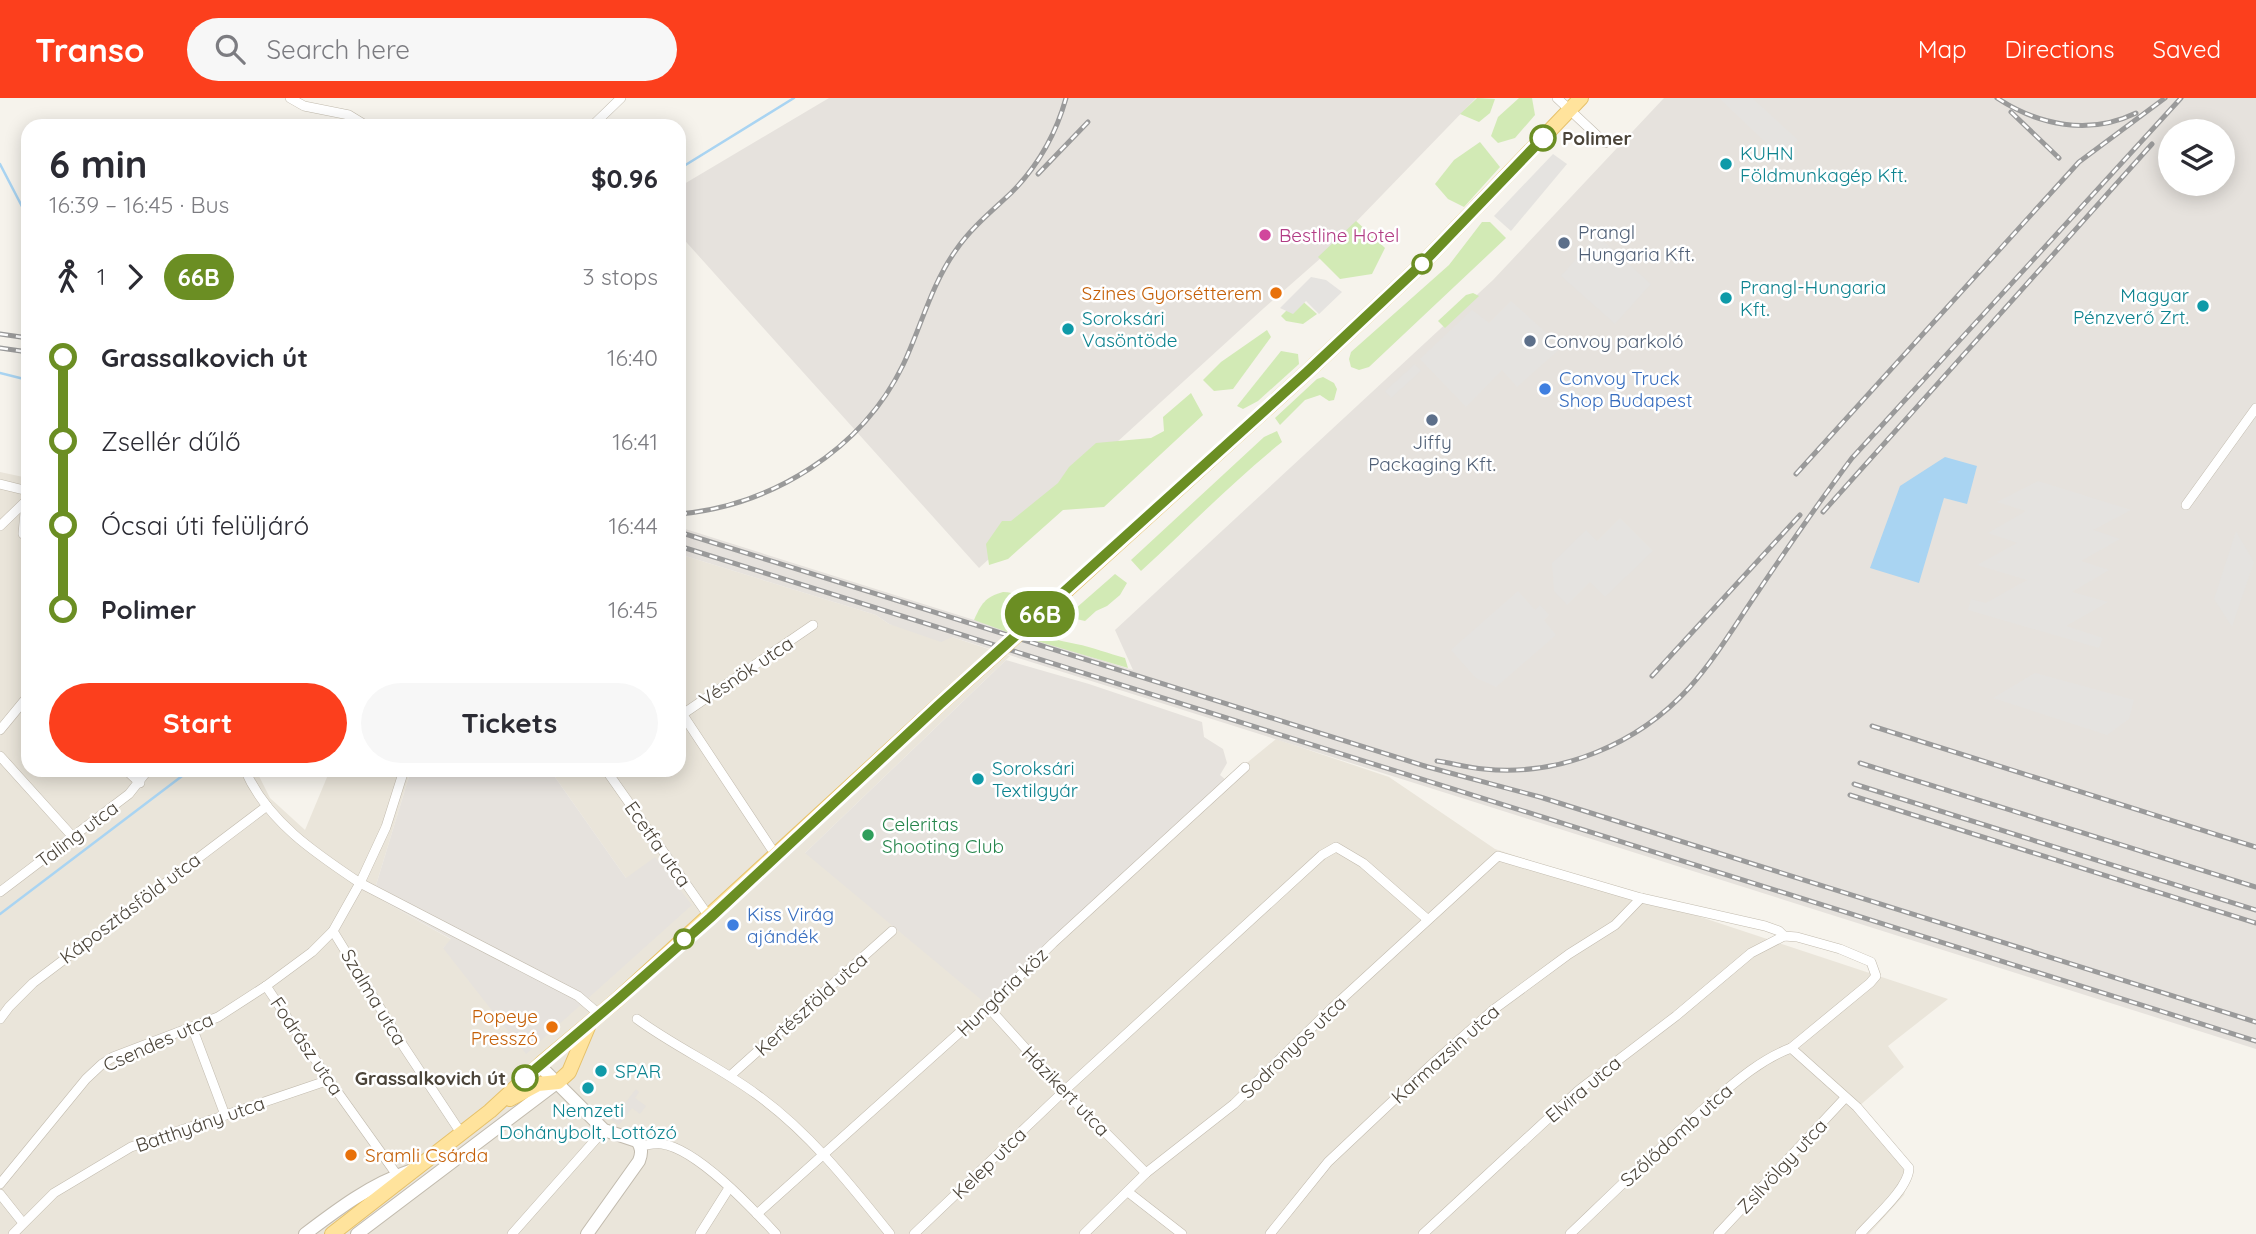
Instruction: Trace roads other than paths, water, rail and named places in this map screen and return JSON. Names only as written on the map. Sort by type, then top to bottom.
[{"type":"main road","points":[[332,1234],[490,1111],[710,918],[1422,264],[1581,98]]},
{"type":"main road","points":[[490,1111],[538,1084],[558,1082],[569,1072],[588,1026]]},
{"type":"street","points":[[290,98],[304,106],[349,115],[356,119]]},
{"type":"street","points":[[599,119],[621,98]]},
{"type":"street","points":[[1557,98],[1605,144]]},
{"type":"street","points":[[2186,505],[2256,408]]},
{"type":"street","points":[[0,484],[21,494]]},
{"type":"street","points":[[0,526],[21,503]]},
{"type":"street","name":"Vésnök utca","points":[[686,710],[813,625]]},
{"type":"street","points":[[0,730],[21,704]]},
{"type":"street","points":[[686,723],[771,848]]},
{"type":"street","points":[[0,756],[73,838]]},
{"type":"street","name":"Hungária köz","points":[[757,1214],[824,1157],[988,1007],[1245,767]]},
{"type":"street","points":[[134,777],[140,783]]},
{"type":"street","name":"Taling utca","points":[[0,892],[73,838],[140,783],[144,777]]},
{"type":"street","points":[[249,777],[280,821],[313,851],[360,883],[578,996],[594,1007],[600,1015]]},
{"type":"street","name":"Csendes utca","points":[[0,1184],[86,1079],[102,1064],[218,1017],[301,962],[333,930],[360,883],[386,827],[402,777]]},
{"type":"street","name":"Ecetfa utca","points":[[611,777],[710,918]]},
{"type":"street","name":"Káposztásföld utca","points":[[0,1019],[33,983],[267,806]]},
{"type":"street","name":"Kelep utca","points":[[914,1234],[1064,1091],[1322,856],[1336,847],[1363,863],[1427,919]]},
{"type":"street","name":"Sodronyos utca","points":[[1084,1234],[1146,1173],[1234,1104],[1427,919],[1498,856],[1641,898]]},
{"type":"street","points":[[1641,898],[1765,926],[1784,936]]},
{"type":"street","name":"Karmazsin utca","points":[[1270,1234],[1328,1162],[1432,1064],[1493,1010],[1569,954],[1615,925],[1641,898]]},
{"type":"street","name":"Szalma utca","points":[[333,930],[397,1037],[461,1133]]},
{"type":"street","name":"Kertészföld utca","points":[[730,1076],[892,931]]},
{"type":"street","name":"Elvira utca","points":[[1423,1234],[1579,1090],[1676,1016],[1751,953],[1784,936]]},
{"type":"street","name":"Szőlődomb utca","points":[[1570,1234],[1684,1126],[1734,1083],[1775,1054],[1791,1048],[1876,976],[1871,962],[1828,945],[1784,936]]},
{"type":"street","name":"Fodrász utca","points":[[266,986],[397,1175]]},
{"type":"street","name":"Házikert utca","points":[[988,1007],[1064,1091],[1146,1173]]},
{"type":"street","points":[[637,1019],[730,1076],[783,1115],[824,1157],[890,1234]]},
{"type":"street","points":[[192,1027],[225,1115]]},
{"type":"street","points":[[1791,1048],[1857,1107],[1909,1168],[1909,1177],[1860,1234]]},
{"type":"street","points":[[542,1063],[543,1069],[604,1130],[637,1141],[642,1153],[587,1234]]},
{"type":"street","name":"Batthyány utca","points":[[13,1234],[65,1186],[131,1147],[329,1080]]},
{"type":"street","points":[[357,1234],[558,1082]]},
{"type":"street","name":"Zsilvölgy utca","points":[[1718,1234],[1845,1098]]},
{"type":"street","points":[[512,1234],[604,1130]]},
{"type":"street","points":[[640,1146],[662,1144],[683,1151],[729,1188],[776,1234]]},
{"type":"street","points":[[305,1234],[344,1204],[397,1175],[417,1168]]},
{"type":"street","points":[[700,1234],[729,1188]]},
{"type":"street","points":[[1128,1192],[1182,1234]]},
{"type":"street","points":[[0,1194],[23,1223]]},
{"type":"water","points":[[1945,457],[1977,466],[1967,504],[1944,498],[1919,583],[1870,568],[1900,486]]},
{"type":"waterway","points":[[686,165],[794,98]]},
{"type":"waterway","points":[[0,164],[21,204]]},
{"type":"waterway","points":[[0,373],[21,378]]},
{"type":"waterway","points":[[0,914],[181,777]]},
{"type":"railway","points":[[686,513],[713,509],[779,486],[810,468],[864,423],[903,365],[947,263],[968,234],[1011,193],[1038,161],[1057,124],[1066,98]]},
{"type":"railway","points":[[1997,98],[2029,115],[2064,124],[2100,124],[2136,113]]},
{"type":"railway","points":[[1796,474],[2079,162],[2165,98]]},
{"type":"railway","points":[[1437,761],[1478,768],[1513,770],[1569,762],[1622,740],[1669,708],[1708,665],[1852,458],[2181,98]]},
{"type":"railway","points":[[2011,112],[2059,158]]},
{"type":"railway","points":[[1038,174],[1088,122]]},
{"type":"railway","points":[[1823,512],[2152,144]]},
{"type":"railway","points":[[0,334],[21,337]]},
{"type":"railway","points":[[0,348],[21,351]]},
{"type":"railway","points":[[1652,676],[1800,515]]},
{"type":"railway","points":[[686,534],[1428,767],[1540,797],[2256,1022]]},
{"type":"railway","points":[[686,548],[2256,1041]]},
{"type":"railway","points":[[1872,726],[2256,847]]},
{"type":"railway","points":[[1860,763],[2256,887]]},
{"type":"railway","points":[[1854,784],[2256,910]]},
{"type":"railway","points":[[1850,795],[2256,923]]},
{"type":"place","name":"Polimer","points":[[1543,138]]},
{"type":"place","name":"KUHN Földmunkagép Kft.","points":[[1726,164]]},
{"type":"place","name":"Bestline Hotel","points":[[1265,235]]},
{"type":"place","name":"Prangl Hungaria Kft.","points":[[1564,243]]},
{"type":"place","name":"Szines Gyorsétterem","points":[[1276,293]]},
{"type":"place","name":"Prangl-Hungaria Kft.","points":[[1726,298]]},
{"type":"place","name":"Magyar Pénzverő Zrt.","points":[[2203,306]]},
{"type":"place","name":"Soroksári Vasöntöde","points":[[1068,329]]},
{"type":"place","name":"Convoy parkoló","points":[[1530,341]]},
{"type":"place","name":"Convoy Truck Shop Budapest","points":[[1545,389]]},
{"type":"place","name":"Jiffy Packaging Kft.","points":[[1432,420]]},
{"type":"place","name":"Soroksári Textilgyár","points":[[978,779]]},
{"type":"place","name":"Celeritas Shooting Club","points":[[868,835]]},
{"type":"place","name":"Kiss Virág ajándék","points":[[733,925]]},
{"type":"place","name":"Popeye Presszó","points":[[552,1027]]},
{"type":"place","name":"SPAR","points":[[601,1071]]},
{"type":"place","name":"Grassalkovich út","points":[[525,1078]]},
{"type":"place","name":"Nemzeti Dohánybolt, Lottózó","points":[[588,1088]]},
{"type":"place","name":"Sramli Csárda","points":[[351,1155]]}]
